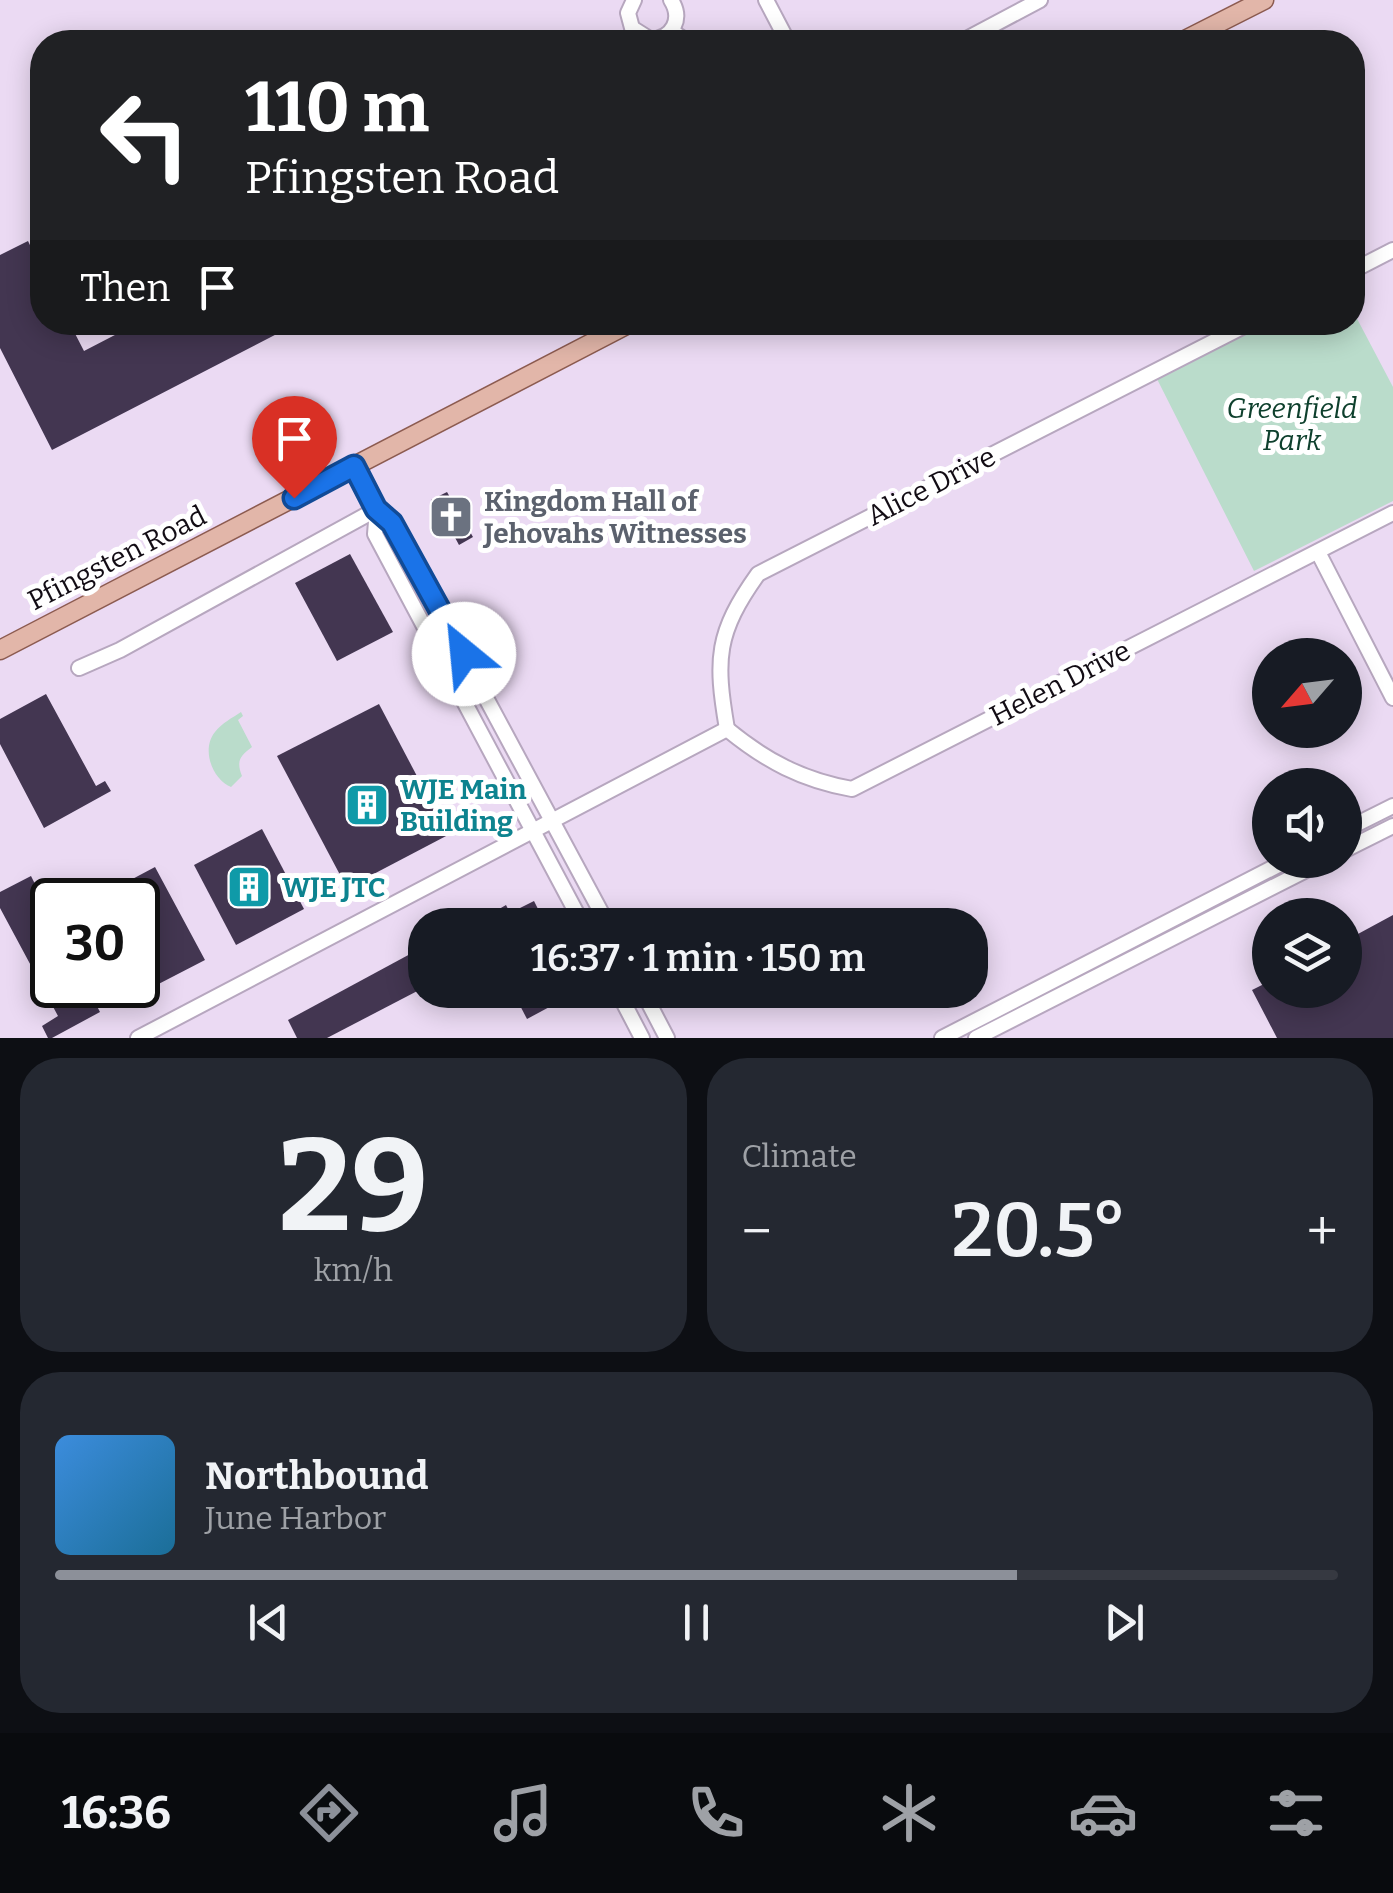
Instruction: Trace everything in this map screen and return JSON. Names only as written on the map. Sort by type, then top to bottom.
[{"type":"main road","points":[[1205,30],[1264,0]]},
{"type":"main road","name":"Pfingsten Road","points":[[0,650],[607,335]]},
{"type":"street","points":[[634,0],[629,21],[635,30]]},
{"type":"street","points":[[670,0],[677,16],[672,30]]},
{"type":"street","points":[[766,0],[782,30]]},
{"type":"street","points":[[989,30],[1040,0]]},
{"type":"street","points":[[1365,264],[1393,250]]},
{"type":"street","name":"Alice Drive","points":[[727,729],[720,688],[720,647],[733,609],[758,574],[1227,335]]},
{"type":"street","points":[[354,466],[376,509],[392,523],[599,908]]},
{"type":"street","points":[[78,668],[120,650],[376,509]]},
{"type":"street","points":[[376,509],[375,534],[574,908]]},
{"type":"street","name":"Helen Drive","points":[[727,729],[757,754],[788,772],[821,784],[852,789],[1393,513]]},
{"type":"street","points":[[1318,552],[1393,698]]},
{"type":"street","points":[[138,1038],[727,729]]},
{"type":"street","points":[[1362,822],[1393,806]]},
{"type":"street","points":[[1362,842],[1393,826]]},
{"type":"street","points":[[942,1038],[1253,878]]},
{"type":"street","points":[[976,1038],[1291,878]]},
{"type":"street","points":[[626,1008],[642,1038]]},
{"type":"street","points":[[651,1008],[667,1038]]},
{"type":"green space","name":"Greenfield Park","points":[[1365,334],[1393,387],[1393,501],[1254,571],[1157,379],[1243,335]]},
{"type":"green space","points":[[241,712],[243,716],[238,720],[252,747],[240,759],[242,776],[231,787],[214,771],[209,747],[218,729]]},
{"type":"building","points":[[28,241],[30,335],[76,335],[84,351],[115,335],[275,335],[52,450],[0,348],[0,255]]},
{"type":"building","name":"Kingdom Hall of Jehovahs Witnesses","points":[[447,492],[473,537],[459,545],[434,514],[437,513],[431,500]]},
{"type":"building","points":[[350,554],[393,632],[337,661],[295,583]]},
{"type":"building","points":[[46,694],[96,786],[105,781],[111,791],[44,828],[0,744],[0,719]]},
{"type":"building","name":"WJE Main Building","points":[[379,704],[448,835],[347,888],[277,756]]},
{"type":"building","name":"WJE JTC","points":[[262,829],[304,909],[236,945],[194,865]]},
{"type":"building","points":[[155,867],[205,960],[160,983],[160,878],[134,878]]},
{"type":"building","points":[[32,878],[30,964],[0,908],[0,892]]},
{"type":"building","points":[[1393,915],[1393,1038],[1277,1038],[1261,1008],[1362,1008],[1362,932]]},
{"type":"building","points":[[408,955],[408,996],[327,1038],[297,1038],[288,1020]]},
{"type":"building","points":[[54,1008],[98,1008],[100,1012],[48,1038],[42,1026],[58,1016]]},
{"type":"building","points":[[521,1008],[547,1008],[527,1019]]},
{"type":"place","name":"Kingdom Hall of Jehovahs Witnesses","points":[[451,517]]},
{"type":"place","name":"WJE Main Building","points":[[367,805]]},
{"type":"place","name":"WJE JTC","points":[[249,887]]},
{"type":"route","points":[[294,498],[354,466],[376,509],[392,523],[464,654]]}]
